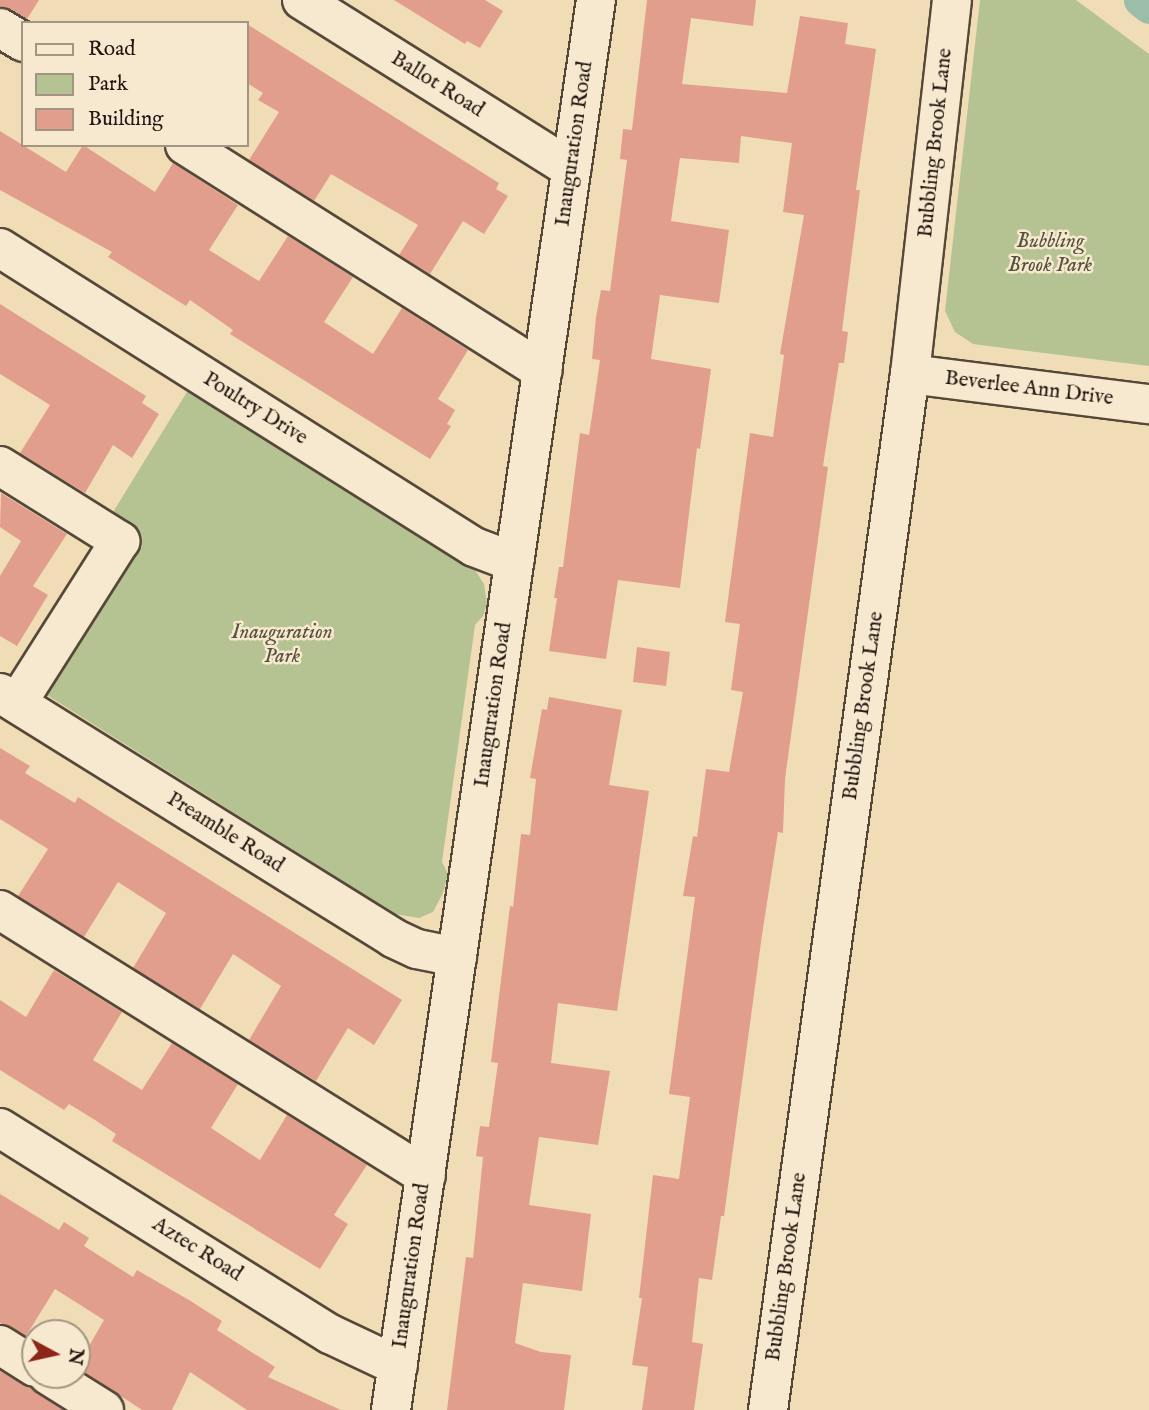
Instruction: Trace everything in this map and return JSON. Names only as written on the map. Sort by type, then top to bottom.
[{"type":"street","name":"Ballot Road","points":[[302,0],[571,169]]},
{"type":"street","name":"Inauguration Road","points":[[391,1410],[596,0]]},
{"type":"street","name":"Bubbling Brook Lane","points":[[768,1410],[910,374],[952,0]]},
{"type":"street","points":[[0,28],[21,41]]},
{"type":"street","points":[[189,147],[542,371]]},
{"type":"street","name":"Poultry Drive","points":[[0,248],[474,547],[514,562]]},
{"type":"street","name":"Beverlee Ann Drive","points":[[910,374],[1149,404]]},
{"type":"street","points":[[0,466],[120,541],[8,698]]},
{"type":"street","name":"Preamble Road","points":[[8,698],[393,938],[417,948],[457,957]]},
{"type":"street","points":[[0,909],[426,1176]]},
{"type":"street","name":"Aztec Road","points":[[0,1128],[330,1334],[398,1366]]},
{"type":"street","points":[[0,1345],[21,1358]]},
{"type":"street","points":[[70,1389],[104,1410]]},
{"type":"green space","name":"Bubbling Brook Park","points":[[980,0],[1076,0],[1149,54],[1149,366],[973,344],[955,332],[945,311]]},
{"type":"green space","name":"Inauguration Park","points":[[190,387],[475,570],[484,584],[487,604],[483,616],[475,625],[442,862],[448,874],[443,893],[433,912],[419,918],[395,914],[42,692],[140,536],[110,517]]},
{"type":"building","points":[[0,0],[39,0],[27,19],[0,6]]},
{"type":"building","points":[[394,0],[485,0],[503,11],[480,48],[467,41],[465,44]]},
{"type":"building","points":[[647,0],[756,0],[753,26],[691,18],[682,84],[787,93],[800,16],[848,23],[845,44],[876,49],[856,190],[860,190],[842,331],[848,332],[844,363],[839,363],[823,466],[828,467],[785,779],[783,833],[778,832],[724,1216],[721,1216],[712,1280],[699,1278],[692,1342],[703,1344],[694,1410],[642,1410],[648,1367],[632,1365],[642,1298],[639,1298],[653,1175],[679,1179],[690,1097],[669,1094],[695,897],[683,896],[693,836],[697,837],[706,769],[729,772],[743,692],[731,690],[740,624],[725,622],[750,433],[773,437],[784,355],[780,354],[804,215],[783,212],[792,143],[741,136],[739,163],[680,158],[671,221],[729,230],[719,303],[660,295],[651,359],[711,369],[700,449],[697,448],[680,588],[618,580],[606,659],[549,651],[557,598],[554,598],[559,567],[563,567],[580,433],[589,435],[592,416],[600,360],[592,359],[596,317],[601,290],[610,291],[627,160],[620,159],[623,129],[632,130]]},
{"type":"building","points":[[248,25],[499,183],[496,189],[508,196],[484,234],[463,221],[430,274],[399,255],[418,225],[331,174],[314,201],[249,160],[279,112],[258,100],[263,93],[248,84]]},
{"type":"building","points":[[0,131],[21,144],[21,147],[26,147],[66,172],[82,147],[86,147],[155,192],[173,163],[238,205],[209,250],[259,281],[288,236],[353,277],[324,322],[373,354],[402,308],[468,350],[438,399],[455,410],[447,424],[451,426],[430,459],[230,334],[233,330],[190,300],[186,306],[108,257],[112,252],[0,190]]},
{"type":"building","points":[[0,304],[146,396],[142,403],[159,414],[132,458],[113,445],[85,493],[20,453],[50,405],[0,374]]},
{"type":"building","points":[[1,493],[67,534],[33,586],[48,595],[17,646],[0,636],[0,576],[21,541],[0,527]]},
{"type":"building","points":[[637,647],[670,652],[666,686],[633,682]]},
{"type":"building","points":[[549,697],[622,710],[609,785],[649,791],[617,1011],[558,1003],[551,1063],[610,1071],[598,1145],[539,1137],[529,1205],[591,1214],[582,1291],[523,1283],[515,1343],[541,1352],[571,1355],[564,1410],[447,1410],[466,1257],[473,1258],[483,1157],[476,1156],[480,1126],[489,1127],[498,1063],[491,1062],[510,906],[513,907],[521,834],[530,835],[536,779],[530,778],[542,709],[547,710]]},
{"type":"building","points":[[0,748],[30,766],[25,773],[75,803],[78,797],[402,1000],[374,1045],[348,1028],[316,1081],[249,1040],[281,986],[233,954],[200,1009],[133,968],[166,913],[118,882],[84,937],[18,896],[48,849],[0,819]]},
{"type":"building","points":[[54,970],[122,1012],[93,1060],[142,1090],[172,1043],[238,1084],[211,1128],[260,1160],[287,1115],[367,1165],[334,1215],[348,1224],[320,1269],[112,1141],[116,1134],[95,1120],[69,1104],[64,1110],[0,1070],[0,1000],[26,1017]]},
{"type":"building","points":[[0,1194],[59,1230],[64,1222],[89,1238],[84,1246],[133,1277],[137,1270],[189,1300],[222,1321],[217,1330],[275,1367],[268,1377],[341,1410],[247,1410],[190,1372],[172,1410],[142,1410],[91,1376],[91,1343],[104,1320],[55,1289],[36,1319],[21,1319],[21,1334],[0,1323]]},
{"type":"building","points":[[0,1371],[21,1383],[21,1389],[32,1389],[63,1410],[0,1410]]},
{"type":"waterway","points":[[1140,0],[1149,7]]}]
